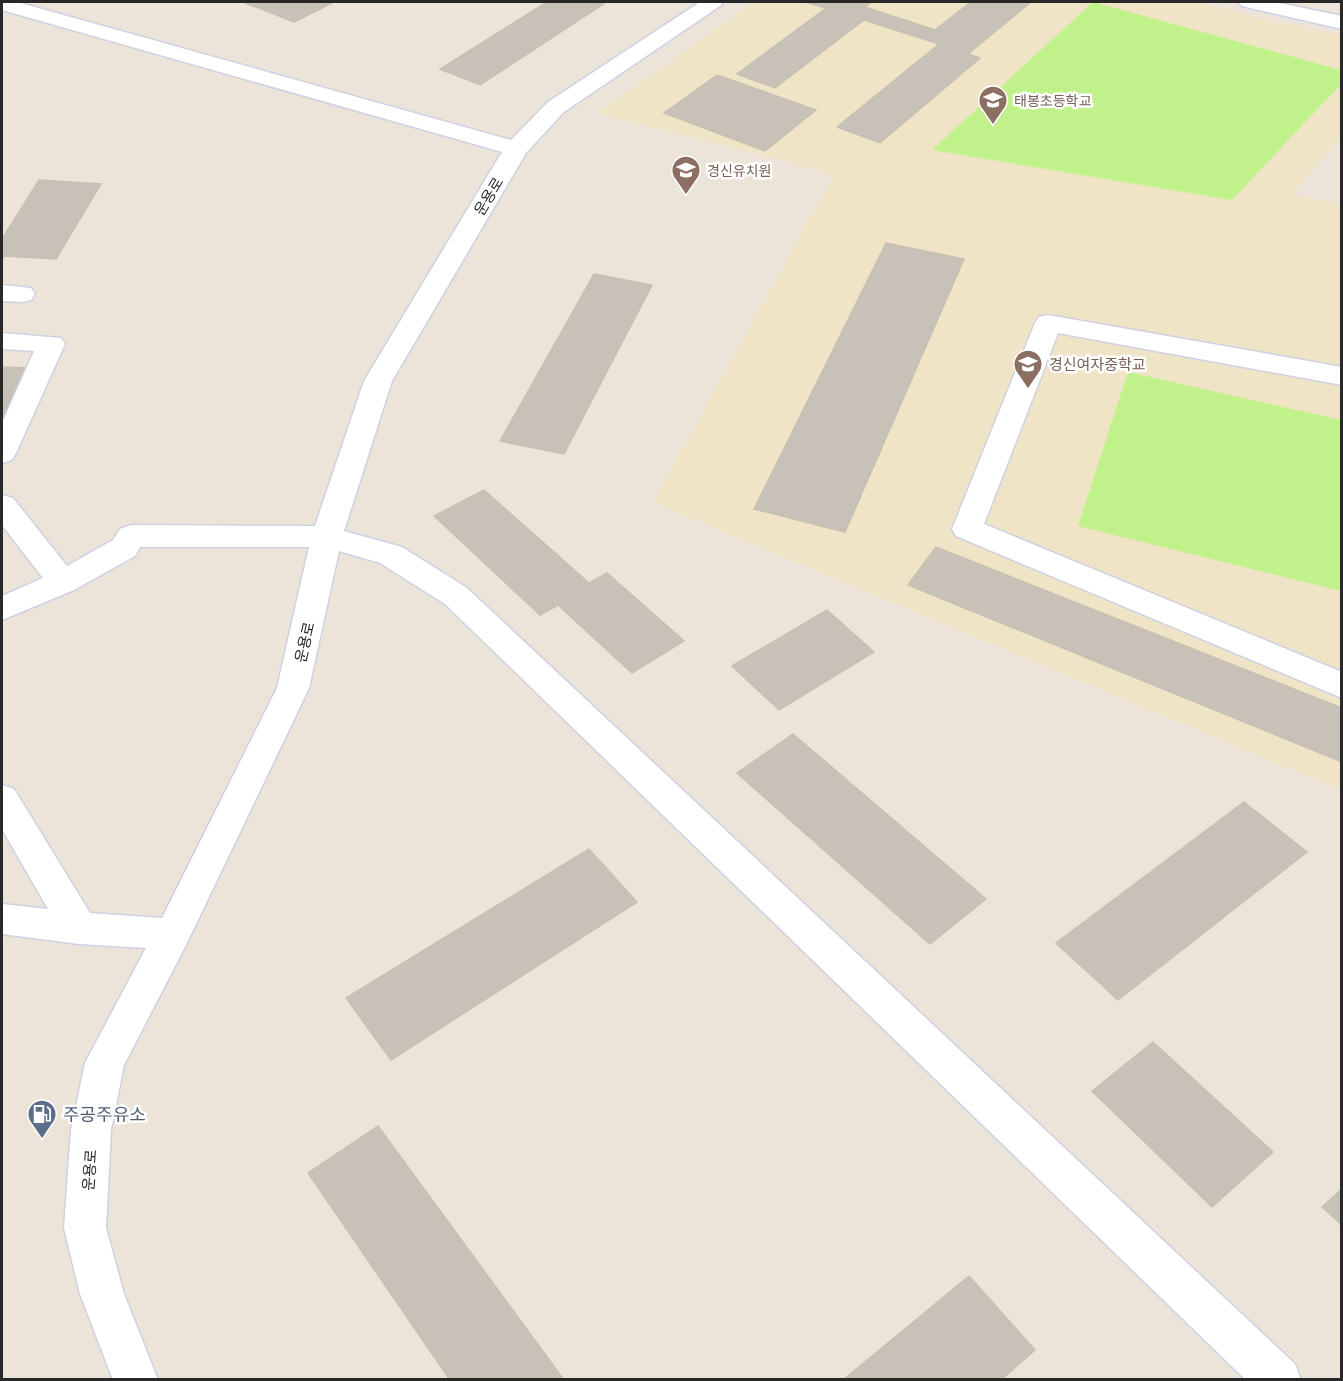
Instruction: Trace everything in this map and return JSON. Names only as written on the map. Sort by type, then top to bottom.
[{"type":"street","name":"운용로","points":[[131,1378],[102,1293],[85,1228],[91,1130],[105,1063],[173,934],[293,688],[327,537],[378,381],[516,149],[556,107],[713,2]]},
{"type":"street","points":[[1249,2],[1341,23]]},
{"type":"street","points":[[2,4],[516,149]]},
{"type":"street","points":[[1341,376],[1048,323],[967,529],[1341,686]]},
{"type":"street","points":[[2,341],[51,344],[2,453]]},
{"type":"street","points":[[2,506],[63,582]]},
{"type":"street","points":[[2,609],[63,582],[124,548],[131,536],[327,537],[391,555],[456,596],[1279,1380]]},
{"type":"street","points":[[2,799],[79,928]]},
{"type":"street","points":[[2,920],[173,934]]},
{"type":"shaded area","name":"경신여자중학교","points":[[754,2],[1198,2],[1272,21],[1341,35],[1341,136],[1292,194],[1341,204],[1341,790],[653,502],[834,174],[598,113]]},
{"type":"green space","points":[[1093,2],[1341,70],[1341,84],[1232,200],[932,150]]},
{"type":"green space","points":[[1128,372],[1341,420],[1341,591],[1078,526]]},
{"type":"building","points":[[243,2],[334,2],[294,22]]},
{"type":"building","points":[[547,2],[605,3],[480,85],[440,69]]},
{"type":"building","points":[[872,2],[865,7],[935,30],[971,2],[1031,2],[968,54],[980,58],[880,143],[837,127],[939,44],[864,20],[775,88],[737,74],[826,8],[809,3]]},
{"type":"building","points":[[717,75],[816,110],[765,151],[664,113]]},
{"type":"building","points":[[39,180],[101,184],[56,259],[4,256],[2,260],[2,239]]},
{"type":"building","points":[[886,243],[964,259],[845,532],[754,509]]},
{"type":"building","points":[[594,274],[652,285],[564,454],[500,441]]},
{"type":"building","points":[[2,367],[33,368],[2,427]]},
{"type":"building","points":[[484,490],[589,583],[607,573],[684,641],[632,673],[558,605],[540,615],[434,516]]},
{"type":"building","points":[[936,547],[1342,708],[1342,762],[908,585]]},
{"type":"building","points":[[827,610],[874,652],[779,710],[732,666]]},
{"type":"building","points":[[793,734],[986,899],[930,944],[737,773]]},
{"type":"building","points":[[1244,802],[1307,852],[1118,1000],[1056,943]]},
{"type":"building","points":[[589,849],[637,902],[391,1060],[346,998]]},
{"type":"building","points":[[1153,1042],[1273,1152],[1212,1207],[1092,1091]]},
{"type":"building","points":[[378,1126],[564,1380],[450,1380],[308,1173]]},
{"type":"building","points":[[1342,1189],[1342,1225],[1322,1207]]},
{"type":"building","points":[[969,1276],[1035,1350],[1001,1380],[843,1380]]},
{"type":"place","name":"태봉초등학교","points":[[993,126]]},
{"type":"place","name":"경신유치원","points":[[686,196]]},
{"type":"place","name":"경신여자중학교","points":[[1028,390]]},
{"type":"place","name":"주공주유소","points":[[42,1140]]}]
